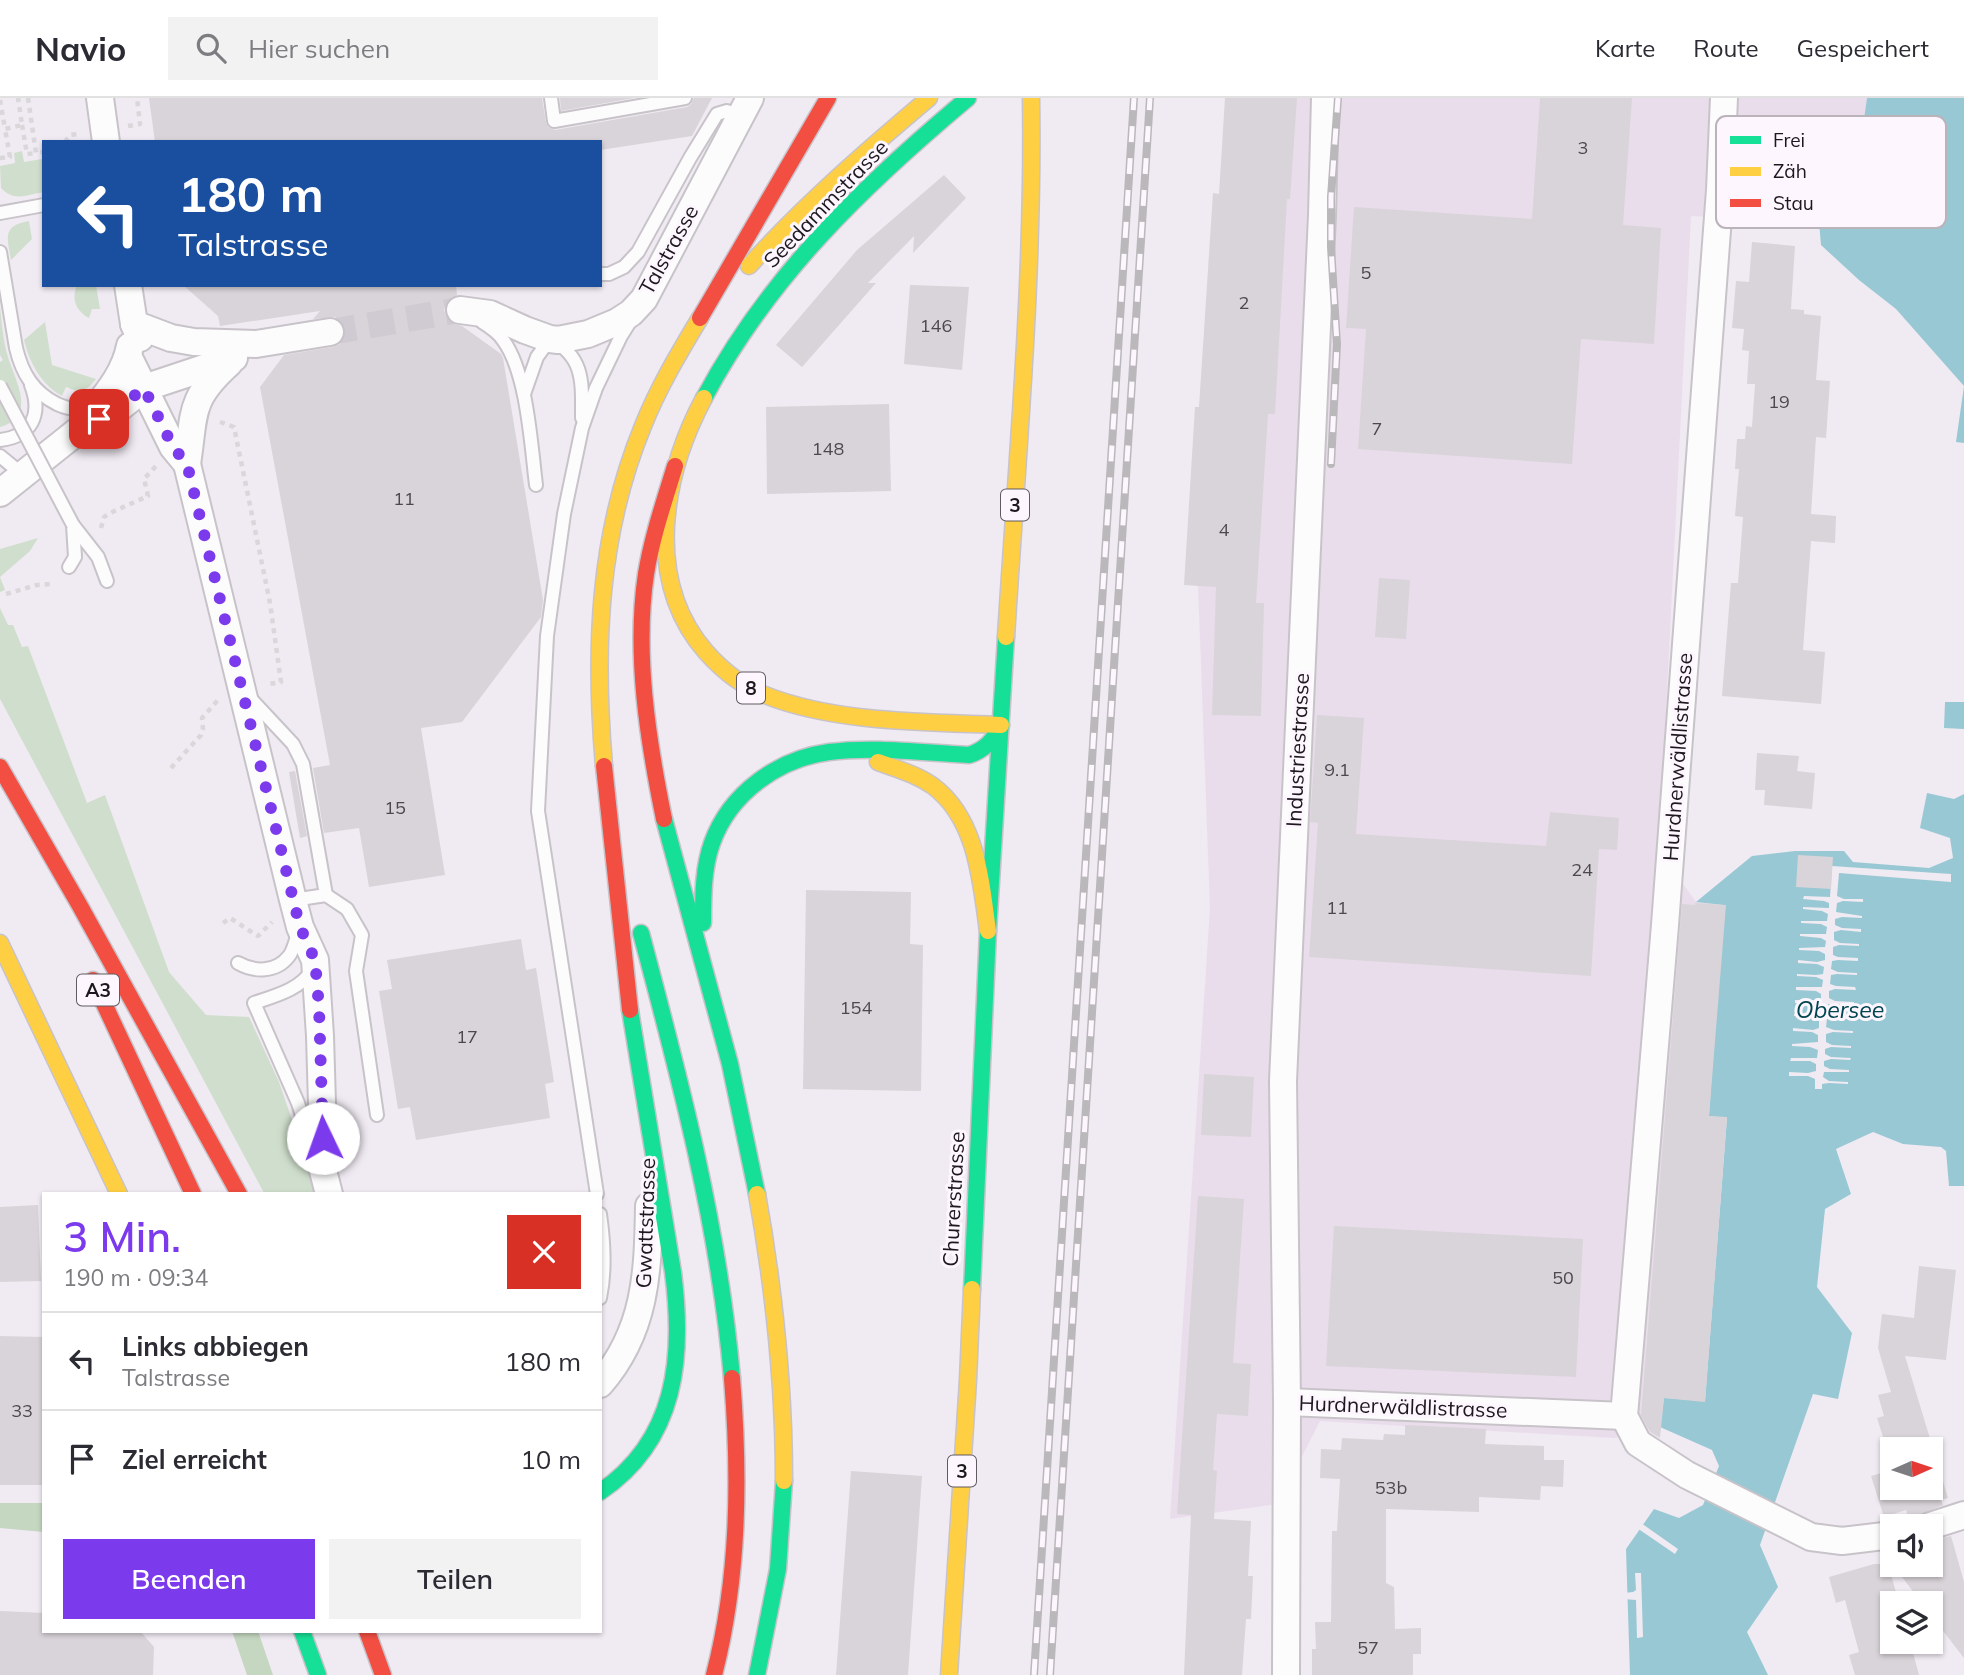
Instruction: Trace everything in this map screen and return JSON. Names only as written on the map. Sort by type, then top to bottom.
[{"type":"main road","points":[[602,1490],[627,1471],[656,1432],[669,1401],[678,1338],[676,1295],[631,1020],[601,729],[597,664],[604,568],[616,508],[635,446],[652,405],[828,98]]},
{"type":"main road","points":[[686,342],[742,274],[801,211],[848,166],[929,98]]},
{"type":"main road","name":"Seedammstrasse","points":[[675,466],[694,417],[719,370],[745,326],[786,272],[860,193],[968,98]]},
{"type":"main road","name":"3","points":[[1001,725],[1028,285],[1031,98]]},
{"type":"main road","points":[[675,466],[648,565],[644,591],[645,689],[653,755],[670,842],[710,984],[751,1156],[765,1230],[782,1364],[785,1428],[783,1508],[777,1570],[757,1672]]},
{"type":"main road","name":"8","points":[[675,466],[666,540],[670,584],[684,622],[709,656],[725,670],[759,692],[802,706],[872,718],[1001,725]]},
{"type":"main road","points":[[710,984],[703,904],[712,843],[730,809],[758,780],[788,763],[812,755],[886,752],[969,755],[988,746],[1001,725]]},
{"type":"main road","name":"Churerstrasse","points":[[949,1675],[968,1380],[988,931],[1001,725]]},
{"type":"main road","points":[[831,753],[853,755],[909,771],[927,781],[956,807],[974,849],[982,882],[988,931]]},
{"type":"main road","points":[[0,767],[238,1192]]},
{"type":"main road","points":[[0,789],[34,858]]},
{"type":"main road","points":[[610,816],[675,1064],[706,1203],[726,1317],[735,1406],[736,1519],[730,1594],[714,1675]]},
{"type":"main road","points":[[0,943],[118,1192]]},
{"type":"main road","name":"A3","points":[[86,965],[192,1192]]},
{"type":"main road","points":[[303,1633],[318,1675]]},
{"type":"main road","points":[[369,1633],[383,1675]]},
{"type":"street","points":[[100,98],[106,140]]},
{"type":"street","name":"Industriestrasse","points":[[1287,1402],[1283,1081],[1322,229],[1325,98]]},
{"type":"street","name":"Hurdnerwäldlistrasse","points":[[1723,116],[1724,98]]},
{"type":"street","name":"Talstrasse","points":[[550,340],[568,339],[602,329],[631,313],[644,299],[745,107]]},
{"type":"street","name":"Hurdnerwäldlistrasse","points":[[1286,1675],[1287,1402],[1624,1416],[1665,925],[1717,228]]},
{"type":"street","points":[[128,287],[134,324],[146,355],[144,388]]},
{"type":"street","points":[[460,310],[490,314],[550,340]]},
{"type":"street","points":[[134,324],[181,341],[256,344],[330,332]]},
{"type":"street","points":[[79,430],[118,379],[128,356],[134,324]]},
{"type":"street","points":[[256,344],[234,358],[212,378],[198,400],[193,412],[187,464],[252,688],[296,913],[315,960],[323,1138],[320,1159],[328,1192]]},
{"type":"street","points":[[128,356],[173,447],[187,464]]},
{"type":"street","points":[[0,493],[79,430],[119,408],[144,388],[234,358]]},
{"type":"street","name":"Gwattstrasse","points":[[602,1382],[617,1364],[628,1344],[643,1301],[648,1249],[650,1134]]},
{"type":"street","points":[[1624,1416],[1638,1443],[1687,1475],[1779,1522],[1811,1537],[1842,1541],[1880,1536]]},
{"type":"street","points":[[1943,1522],[1964,1515]]},
{"type":"lane","points":[[551,98],[554,121],[685,98]]},
{"type":"lane","points":[[602,274],[609,274],[624,267],[638,253],[690,158],[718,114],[745,107]]},
{"type":"lane","points":[[0,213],[42,205]]},
{"type":"lane","points":[[0,252],[19,361],[36,398],[34,419],[21,433],[0,440]]},
{"type":"lane","points":[[597,1192],[538,811],[547,636],[564,514],[582,428],[605,368],[644,299]]},
{"type":"lane","points":[[460,310],[490,326],[501,337],[513,360],[524,395],[536,485]]},
{"type":"lane","points":[[524,395],[537,357],[550,340],[568,351],[579,369],[582,383],[582,428]]},
{"type":"lane","points":[[30,382],[46,398],[68,409],[85,409],[103,399]]},
{"type":"lane","points":[[0,386],[73,525],[97,557],[107,581]]},
{"type":"lane","points":[[0,456],[23,475]]},
{"type":"lane","points":[[69,568],[75,557],[73,525]]},
{"type":"lane","points":[[252,688],[293,744],[303,764],[326,895],[347,908],[362,935],[356,971],[377,1115]]},
{"type":"lane","points":[[238,963],[248,968],[278,967],[290,955],[296,913],[326,895]]},
{"type":"lane","points":[[315,960],[308,977],[300,983],[254,1003],[299,1102],[310,1141],[320,1159]]},
{"type":"lane","points":[[602,1234],[602,1288]]},
{"type":"path","points":[[18,98],[27,154],[42,152]]},
{"type":"path","points":[[28,98],[36,153]]},
{"type":"path","points":[[0,100],[10,157],[0,157]]},
{"type":"path","points":[[5,129],[22,125]]},
{"type":"path","points":[[214,420],[234,428],[270,603],[281,682],[252,688]]},
{"type":"path","points":[[100,531],[104,517],[148,496],[144,479],[157,466]]},
{"type":"path","points":[[6,594],[51,584]]},
{"type":"path","points":[[170,768],[201,736],[202,718],[208,709]]},
{"type":"path","points":[[223,923],[230,918],[258,936],[278,916],[296,913]]},
{"type":"shaded area","points":[[1234,98],[1867,98],[1864,116],[1716,116],[1716,217],[1691,216],[1659,850],[1696,902],[1723,905],[1710,1116],[1727,1117],[1705,1402],[1660,1427],[1614,1438],[1320,1421],[1278,1504],[1170,1519],[1210,908],[1197,557]]},
{"type":"green space","points":[[22,151],[24,162],[42,159],[42,192],[16,196],[1,188],[0,166],[15,163],[14,153]]},
{"type":"green space","points":[[29,221],[32,239],[11,260],[8,245],[10,229]]},
{"type":"green space","points":[[77,287],[96,287],[100,309],[92,309],[89,318],[76,304]]},
{"type":"green space","points":[[0,307],[5,345],[19,387],[21,407],[12,422],[0,427],[0,362],[3,360],[0,355]]},
{"type":"green space","points":[[45,322],[52,365],[96,379],[89,387],[79,392],[66,387],[62,396],[48,386],[37,372],[24,340]]},
{"type":"green space","points":[[38,538],[30,551],[0,577],[0,549]]},
{"type":"green space","points":[[0,577],[5,590],[0,592]]},
{"type":"green space","points":[[0,608],[8,625],[13,625],[22,647],[28,646],[87,803],[105,795],[169,972],[206,1015],[249,1017],[279,1082],[314,1192],[263,1192],[0,699]]},
{"type":"green space","points":[[0,1503],[42,1503],[42,1532],[0,1528]]},
{"type":"green space","points":[[233,1633],[259,1633],[273,1675],[247,1675]]},
{"type":"water","points":[[1867,98],[1964,98],[1964,386],[1896,309],[1821,245],[1820,228],[1946,228],[1946,116],[1864,116]]},
{"type":"water","points":[[1964,386],[1964,443],[1956,442]]},
{"type":"water","points":[[1945,702],[1964,702],[1964,729],[1944,728]]},
{"type":"water","name":"Obersee","points":[[1927,793],[1954,799],[1964,794],[1964,1186],[1949,1186],[1946,1151],[1941,1147],[1903,1144],[1873,1132],[1836,1149],[1851,1194],[1825,1209],[1817,1287],[1852,1333],[1838,1399],[1813,1394],[1760,1545],[1778,1587],[1747,1632],[1768,1675],[1630,1675],[1626,1549],[1654,1509],[1679,1518],[1703,1505],[1719,1466],[1712,1450],[1660,1427],[1664,1398],[1705,1401],[1727,1118],[1709,1116],[1723,905],[1696,902],[1752,856],[1795,851],[1844,851],[1853,862],[1929,868],[1953,858],[1950,838],[1920,828]]},
{"type":"pier","points":[[1832,866],[1951,874],[1951,882],[1839,873],[1837,896],[1844,899],[1863,899],[1863,902],[1837,903],[1836,912],[1862,918],[1842,917],[1835,919],[1835,925],[1861,929],[1861,932],[1834,932],[1834,940],[1859,946],[1833,947],[1833,955],[1858,958],[1858,961],[1832,961],[1831,969],[1857,975],[1831,975],[1830,984],[1855,987],[1856,990],[1829,991],[1829,998],[1854,1004],[1828,1004],[1827,1013],[1853,1019],[1827,1019],[1826,1027],[1853,1033],[1826,1034],[1826,1042],[1851,1048],[1831,1047],[1825,1049],[1825,1054],[1851,1058],[1824,1061],[1824,1066],[1830,1069],[1849,1072],[1824,1072],[1823,1077],[1829,1081],[1848,1084],[1822,1084],[1822,1089],[1815,1089],[1815,1079],[1808,1076],[1789,1076],[1789,1072],[1816,1071],[1816,1064],[1810,1061],[1790,1061],[1791,1058],[1817,1058],[1818,1050],[1792,1044],[1818,1042],[1818,1035],[1793,1031],[1793,1028],[1819,1028],[1819,1020],[1794,1014],[1820,1013],[1821,1007],[1795,1003],[1795,1000],[1821,1000],[1821,994],[1816,991],[1796,990],[1796,987],[1822,987],[1823,980],[1797,974],[1823,974],[1824,967],[1798,963],[1798,960],[1825,960],[1825,954],[1819,951],[1799,948],[1825,947],[1826,941],[1821,938],[1800,934],[1826,934],[1827,927],[1801,921],[1827,921],[1828,914],[1803,907],[1829,908],[1829,903],[1803,899],[1804,896],[1830,897]]},
{"type":"pier","points":[[1641,1523],[1678,1549],[1675,1554],[1637,1528]]},
{"type":"pier","points":[[1635,1573],[1641,1573],[1643,1637],[1637,1638],[1636,1600],[1624,1599],[1624,1593],[1636,1590]]},
{"type":"building","points":[[149,98],[542,98],[546,123],[555,130],[687,107],[694,98],[712,98],[692,136],[602,150],[602,140],[155,140]]},
{"type":"building","points":[[560,98],[634,98],[561,111]]},
{"type":"building","points":[[1225,98],[1297,98],[1290,199],[1287,199],[1275,414],[1268,414],[1256,603],[1264,603],[1261,716],[1212,715],[1216,587],[1184,585],[1195,407],[1199,407],[1213,193],[1219,194]]},
{"type":"building","points":[[1540,98],[1632,98],[1623,225],[1661,228],[1654,344],[1581,339],[1572,464],[1358,449],[1366,329],[1346,328],[1354,207],[1532,219]]},
{"type":"building","points":[[944,175],[966,198],[913,253],[914,236],[868,283],[876,283],[802,367],[776,345],[857,250]]},
{"type":"building","points":[[1752,242],[1795,246],[1791,309],[1821,316],[1816,380],[1830,381],[1826,438],[1816,437],[1811,514],[1836,516],[1835,543],[1811,541],[1803,650],[1825,652],[1821,704],[1722,696],[1731,583],[1738,583],[1743,517],[1735,516],[1739,469],[1735,469],[1737,439],[1745,439],[1746,426],[1752,427],[1755,384],[1747,384],[1749,351],[1742,350],[1744,329],[1732,328],[1736,281],[1749,282]]},
{"type":"building","points":[[910,285],[969,287],[962,370],[904,364]]},
{"type":"building","points":[[185,287],[456,287],[457,295],[447,301],[444,309],[446,317],[503,358],[543,600],[541,617],[462,722],[421,728],[445,875],[369,887],[359,828],[324,833],[313,768],[330,765],[260,387],[284,355],[333,347],[340,344],[344,338],[345,329],[342,322],[335,317],[313,319],[320,311],[220,326],[218,316]]},
{"type":"building","points":[[889,404],[891,491],[767,494],[766,407]]},
{"type":"building","points":[[1379,578],[1410,580],[1406,639],[1375,637]]},
{"type":"building","points":[[1317,715],[1364,718],[1356,834],[1546,846],[1550,812],[1619,818],[1617,850],[1599,849],[1591,976],[1309,957],[1318,823],[1310,822]]},
{"type":"building","points":[[1757,753],[1799,756],[1797,771],[1815,773],[1812,809],[1764,805],[1765,790],[1755,790]]},
{"type":"building","points":[[295,771],[307,836],[300,838],[289,772]]},
{"type":"building","points":[[1798,855],[1833,857],[1831,889],[1796,887]]},
{"type":"building","points":[[806,890],[911,892],[910,944],[923,945],[921,1091],[803,1089]]},
{"type":"building","points":[[1682,904],[1726,905],[1709,1116],[1727,1117],[1705,1402],[1664,1398],[1660,1438],[1650,1432],[1641,1415]]},
{"type":"building","points":[[521,939],[526,970],[536,968],[554,1082],[545,1084],[550,1118],[416,1140],[410,1107],[398,1109],[379,991],[392,989],[387,960]]},
{"type":"building","points":[[1204,1074],[1254,1077],[1251,1137],[1201,1135]]},
{"type":"building","points":[[1198,1196],[1244,1199],[1233,1363],[1251,1364],[1248,1416],[1217,1414],[1213,1470],[1217,1471],[1214,1519],[1251,1521],[1248,1576],[1253,1576],[1251,1619],[1246,1619],[1242,1675],[1184,1675],[1191,1515],[1177,1514]]},
{"type":"building","points":[[38,1205],[41,1281],[0,1282],[0,1207]]},
{"type":"building","points":[[1334,1226],[1583,1239],[1576,1377],[1326,1366]]},
{"type":"building","points":[[1919,1266],[1956,1270],[1946,1360],[1905,1356],[1930,1437],[1883,1437],[1877,1418],[1884,1416],[1878,1395],[1891,1392],[1878,1348],[1882,1314],[1914,1318]]},
{"type":"building","points":[[0,1336],[42,1337],[42,1485],[0,1485]]},
{"type":"building","points":[[1405,1425],[1486,1429],[1485,1444],[1544,1446],[1544,1460],[1564,1460],[1563,1487],[1541,1486],[1540,1500],[1479,1497],[1479,1512],[1386,1509],[1386,1583],[1394,1587],[1395,1629],[1421,1628],[1421,1654],[1413,1654],[1413,1675],[1312,1675],[1312,1649],[1316,1649],[1315,1622],[1331,1622],[1332,1531],[1337,1531],[1340,1479],[1320,1478],[1321,1449],[1341,1450],[1342,1438],[1383,1440],[1384,1434],[1405,1435]]},
{"type":"building","points":[[851,1471],[922,1476],[908,1675],[836,1675]]},
{"type":"building","points":[[1880,1473],[1880,1500],[1941,1500],[1943,1505],[1921,1514],[1907,1514],[1906,1510],[1883,1514],[1871,1476]]},
{"type":"building","points":[[1943,1481],[1948,1498],[1943,1499]]},
{"type":"building","points":[[1951,1536],[1964,1582],[1964,1658],[1943,1631],[1943,1591],[1913,1591],[1902,1577],[1943,1577],[1943,1538]]},
{"type":"building","points":[[1880,1564],[1880,1577],[1892,1577],[1896,1591],[1880,1591],[1880,1654],[1913,1654],[1919,1675],[1855,1675],[1849,1655],[1859,1652],[1845,1600],[1836,1603],[1829,1577]]},
{"type":"building","points":[[0,1611],[42,1613],[42,1633],[142,1633],[154,1647],[153,1675],[0,1675]]},
{"type":"tunnel","points":[[330,332],[460,310]]},
{"type":"railway","points":[[1034,1675],[1134,98]]},
{"type":"railway","points":[[1050,1675],[1150,98]]},
{"type":"railway","points":[[1331,464],[1337,344],[1331,197],[1338,98]]},
{"type":"traffic: fast","points":[[704,398],[758,312],[821,235],[855,199],[968,98]]},
{"type":"traffic: fast","points":[[972,1289],[988,931],[1006,637]]},
{"type":"traffic: fast","points":[[703,923],[705,872],[712,843],[731,809],[758,781],[792,762],[829,752],[881,750],[969,755],[988,744],[1001,725]]},
{"type":"traffic: fast","points":[[664,819],[730,1064],[757,1194]]},
{"type":"traffic: fast","points":[[641,933],[684,1098],[708,1209],[732,1378]]},
{"type":"traffic: fast","points":[[602,1490],[626,1471],[645,1448],[660,1422],[670,1394],[677,1335],[673,1272],[630,1010]]},
{"type":"traffic: fast","points":[[757,1675],[778,1569],[784,1481]]},
{"type":"traffic: fast","points":[[303,1633],[318,1675]]},
{"type":"traffic: slow","points":[[749,266],[836,179],[929,98]]},
{"type":"traffic: slow","points":[[1006,637],[1027,300],[1031,98]]},
{"type":"traffic: slow","points":[[604,766],[600,636],[608,551],[628,467],[649,412],[700,318]]},
{"type":"traffic: slow","points":[[704,398],[678,460],[666,527],[667,560],[673,593],[686,624],[706,652],[748,687],[792,704],[851,716],[912,722],[1001,725]]},
{"type":"traffic: slow","points":[[878,762],[927,782],[948,800],[959,816],[974,852],[988,931]]},
{"type":"traffic: slow","points":[[0,943],[118,1192]]},
{"type":"traffic: slow","points":[[757,1194],[777,1337],[784,1481]]},
{"type":"traffic: slow","points":[[949,1675],[972,1289]]},
{"type":"traffic: jam","points":[[700,318],[828,98]]},
{"type":"traffic: jam","points":[[664,819],[644,697],[642,635],[646,574],[675,466]]},
{"type":"traffic: jam","points":[[604,766],[630,1010]]},
{"type":"traffic: jam","points":[[0,767],[238,1192]]},
{"type":"traffic: jam","points":[[93,980],[192,1192]]},
{"type":"traffic: jam","points":[[714,1675],[733,1565],[736,1453],[732,1378]]},
{"type":"traffic: jam","points":[[368,1633],[383,1675]]},
{"type":"route","points":[[99,419],[119,408],[144,388],[173,447],[187,464],[300,927],[315,960],[323,1138]]}]
